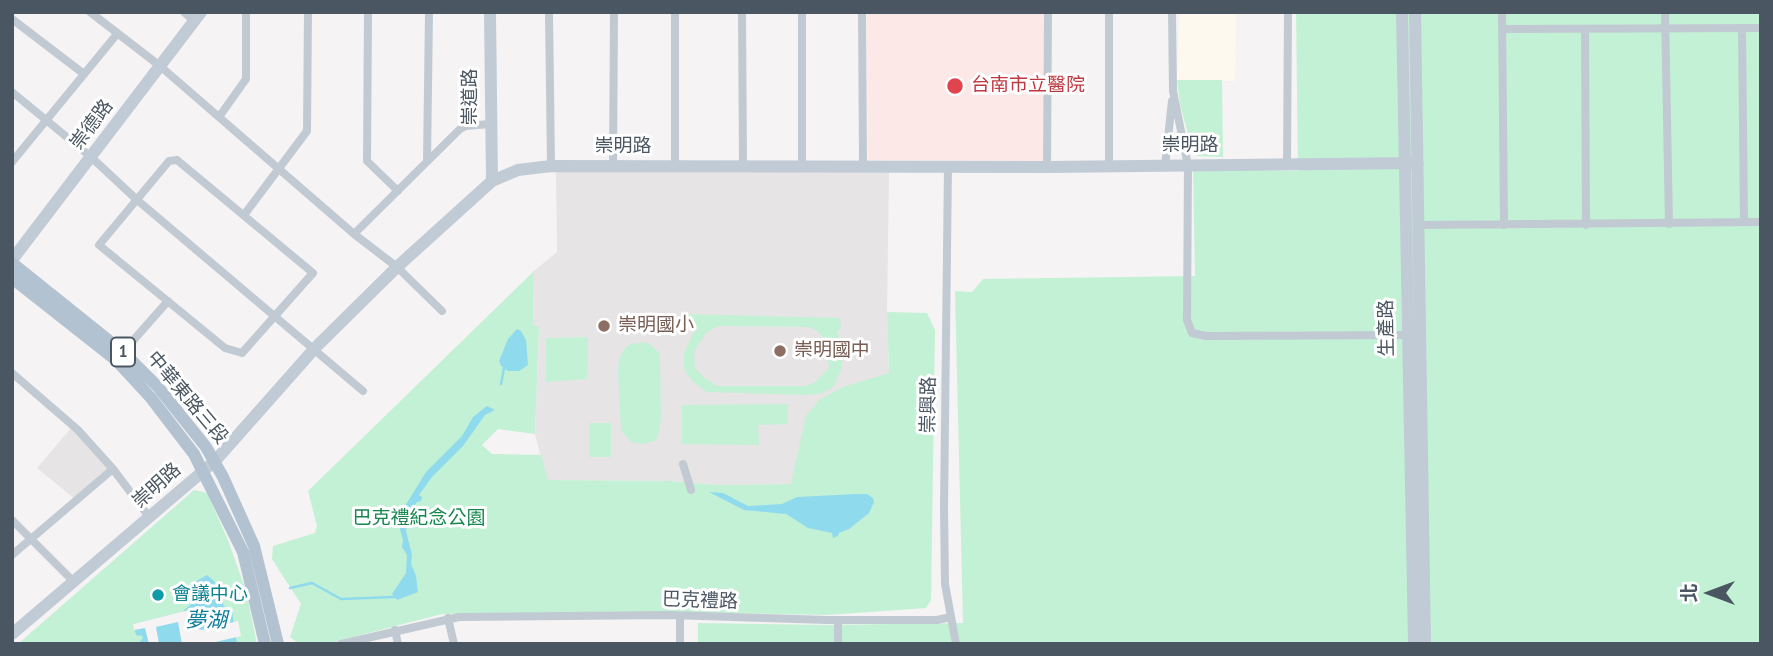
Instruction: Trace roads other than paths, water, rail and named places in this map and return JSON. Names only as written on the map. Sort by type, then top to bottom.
[{"type":"main road","name":"中華東路三段","points":[[12,261],[123,352],[158,387],[215,461],[254,546],[278,644]]},
{"type":"main road","name":"中華東路三段","points":[[12,278],[116,360],[151,398],[204,471],[243,552],[265,644]]},
{"type":"street","points":[[90,12],[160,66],[354,234],[397,267],[442,311]]},
{"type":"street","points":[[219,117],[246,79],[246,12]]},
{"type":"street","points":[[244,215],[307,131],[308,12]]},
{"type":"street","points":[[368,12],[367,161],[398,191]]},
{"type":"street","points":[[427,161],[429,12]]},
{"type":"street","name":"崇道路","points":[[489,12],[492,181]]},
{"type":"street","points":[[550,12],[551,166]]},
{"type":"street","points":[[613,166],[614,12]]},
{"type":"street","points":[[674,12],[675,166]]},
{"type":"street","points":[[742,12],[743,166]]},
{"type":"street","points":[[802,12],[802,166]]},
{"type":"street","points":[[862,12],[863,165]]},
{"type":"street","points":[[1047,167],[1048,12]]},
{"type":"street","points":[[1109,12],[1109,166]]},
{"type":"street","points":[[1165,166],[1173,91],[1172,12]]},
{"type":"street","points":[[1287,165],[1288,12]]},
{"type":"street","name":"生產路","points":[[1402,12],[1403,163],[1413,334],[1425,644]]},
{"type":"street","name":"生產路","points":[[1413,644],[1413,334],[1418,225],[1415,12]]},
{"type":"street","points":[[1502,12],[1504,225]]},
{"type":"street","points":[[1665,12],[1669,224]]},
{"type":"street","name":"崇德路","points":[[12,261],[160,66],[193,15]]},
{"type":"street","points":[[12,19],[84,74]]},
{"type":"street","points":[[1742,28],[1744,222]]},
{"type":"street","points":[[1502,29],[1761,28]]},
{"type":"street","points":[[1585,29],[1586,225]]},
{"type":"street","points":[[12,162],[117,34]]},
{"type":"street","points":[[1173,91],[1188,166],[1187,320],[1192,333],[1206,337],[1413,334]]},
{"type":"street","points":[[12,92],[363,391]]},
{"type":"street","points":[[354,234],[463,127],[490,124]]},
{"type":"street","points":[[177,160],[244,215],[313,273],[242,353],[225,348],[99,245],[169,161],[177,160]]},
{"type":"street","name":"崇明路","points":[[12,634],[215,461],[315,348],[397,267],[492,181],[518,170],[551,166],[1047,167],[1418,163]]},
{"type":"street","name":"崇興路","points":[[948,166],[944,508],[946,583],[956,644]]},
{"type":"street","points":[[1418,225],[1761,222]]},
{"type":"street","points":[[123,352],[168,301]]},
{"type":"street","points":[[12,373],[78,430],[113,469],[150,518]]},
{"type":"street","points":[[683,464],[691,490]]},
{"type":"street","points":[[12,555],[113,469]]},
{"type":"street","points":[[12,520],[74,582]]},
{"type":"street","points":[[680,617],[680,644]]},
{"type":"street","name":"巴克禮路","points":[[342,644],[448,618],[937,620],[951,617]]},
{"type":"street","points":[[448,618],[454,644]]},
{"type":"street","points":[[838,620],[838,644]]},
{"type":"street","points":[[395,630],[398,644]]},
{"type":"water","points":[[517,329],[526,340],[528,365],[519,371],[508,371],[499,361],[508,339]]},
{"type":"water","points":[[487,406],[495,410],[485,415],[463,446],[432,477],[419,495],[422,497],[421,501],[417,502],[410,513],[406,531],[418,592],[397,600],[392,594],[406,573],[407,555],[402,547],[403,540],[397,519],[426,472],[462,436],[473,417]]},
{"type":"water","points":[[709,492],[723,493],[748,506],[782,504],[797,497],[856,494],[867,494],[874,502],[869,513],[833,538],[832,533],[808,528],[786,514],[744,510]]},
{"type":"water","name":"夢湖","points":[[207,575],[215,582],[224,606],[232,611],[237,644],[138,644],[143,638],[136,635],[133,624],[182,612],[197,599],[195,582]]},
{"type":"waterway","points":[[501,384],[504,368]]},
{"type":"waterway","points":[[290,588],[312,583],[341,599],[394,597]]},
{"type":"place","name":"台南市立醫院","points":[[955,86]]},
{"type":"place","name":"崇明國小","points":[[604,326]]},
{"type":"place","name":"崇明國中","points":[[780,351]]},
{"type":"place","name":"會議中心","points":[[158,595]]},
{"type":"park label","name":"巴克禮紀念公園","points":[[419,519]]}]
